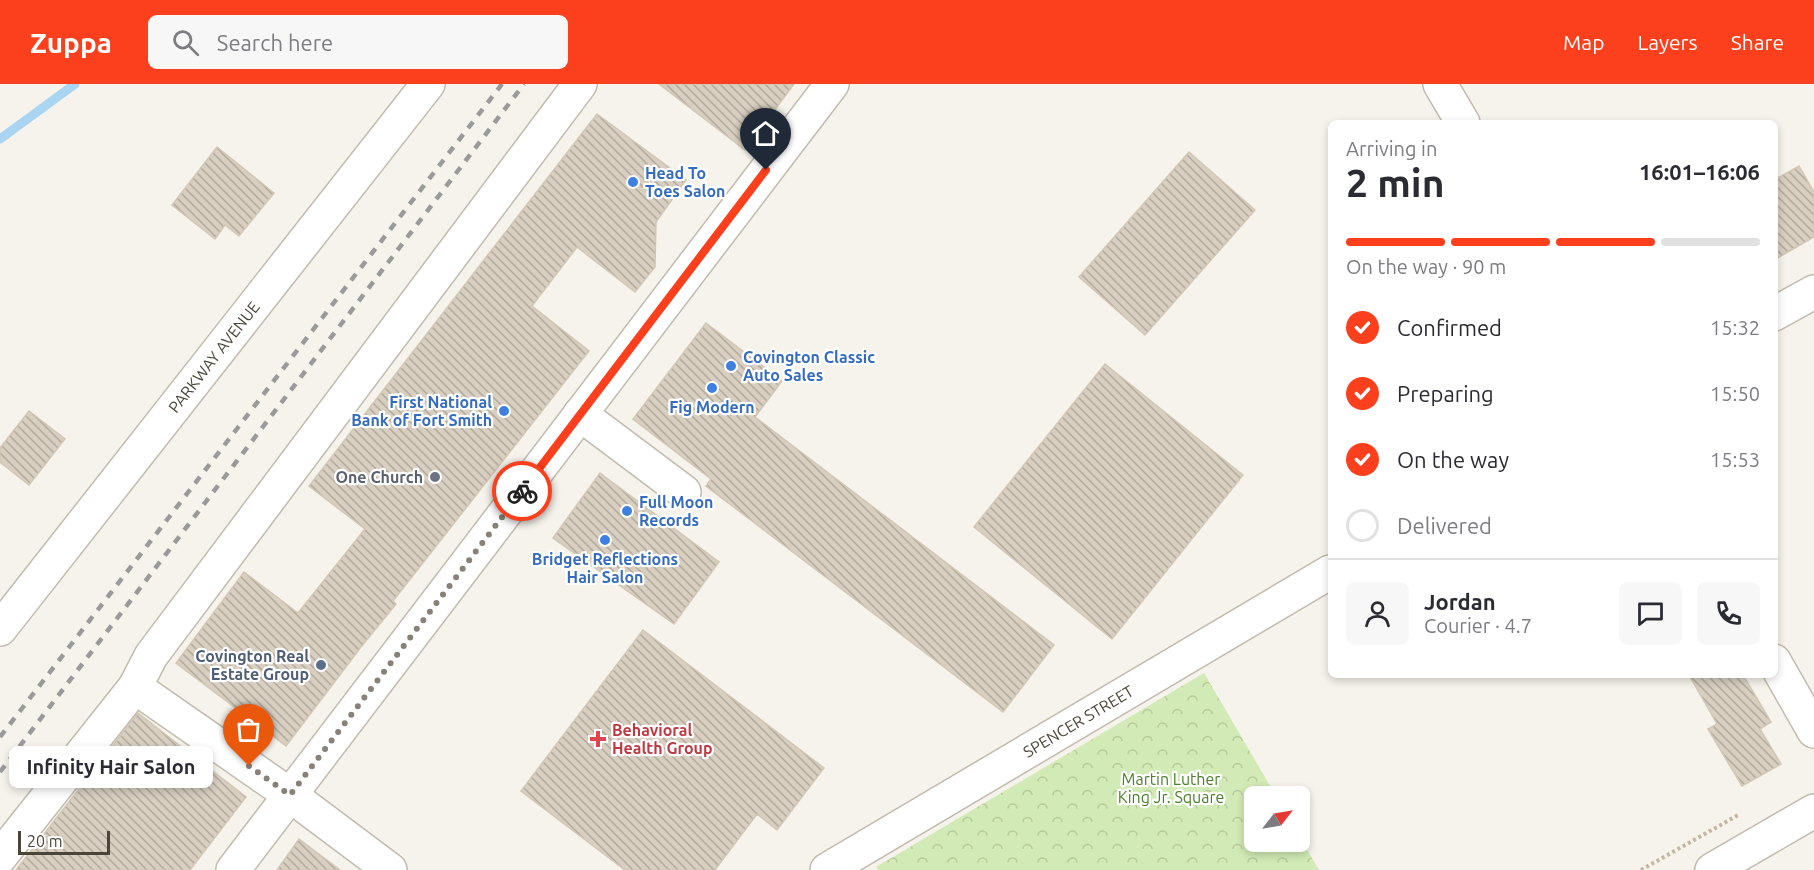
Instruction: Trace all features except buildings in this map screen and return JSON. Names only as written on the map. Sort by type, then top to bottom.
[{"type":"street","name":"PARKWAY AVENUE","points":[[0,629],[428,84]]},
{"type":"street","points":[[0,857],[135,687],[151,657],[579,84]]},
{"type":"street","points":[[233,870],[832,84]]},
{"type":"street","points":[[1440,84],[1461,120]]},
{"type":"street","points":[[1778,312],[1814,292]]},
{"type":"street","points":[[580,414],[684,492]]},
{"type":"street","name":"SPENCER STREET","points":[[837,868],[1328,574]]},
{"type":"street","points":[[1778,669],[1814,731]]},
{"type":"street","points":[[135,687],[290,795],[390,870]]},
{"type":"street","points":[[1712,870],[1814,811]]},
{"type":"green space","name":"Martin Luther King Jr. Square","points":[[1204,673],[1270,786],[1244,786],[1244,852],[1308,852],[1319,870],[878,870],[876,867]]},
{"type":"waterway","points":[[0,139],[75,84]]},
{"type":"railway","points":[[0,737],[502,84]]},
{"type":"railway","points":[[0,772],[524,84]]},
{"type":"way so far","points":[[249,766],[290,795],[522,491]]},
{"type":"place","name":"Head To Toes Salon","points":[[633,182]]},
{"type":"place","name":"Covington Classic Auto Sales","points":[[731,366]]},
{"type":"place","name":"Fig Modern","points":[[712,388]]},
{"type":"place","name":"First National Bank of Fort Smith","points":[[504,411]]},
{"type":"place","name":"One Church","points":[[435,477]]},
{"type":"place","name":"Full Moon Records","points":[[627,511]]},
{"type":"place","name":"Bridget Reflections Hair Salon","points":[[605,540]]},
{"type":"place","name":"Covington Real Estate Group","points":[[321,665]]},
{"type":"place","name":"Behavioral Health Group","points":[[598,739]]},
{"type":"place","name":"Infinity Hair Salon","points":[[249,766]]},
{"type":"route","points":[[522,491],[766,170]]}]
